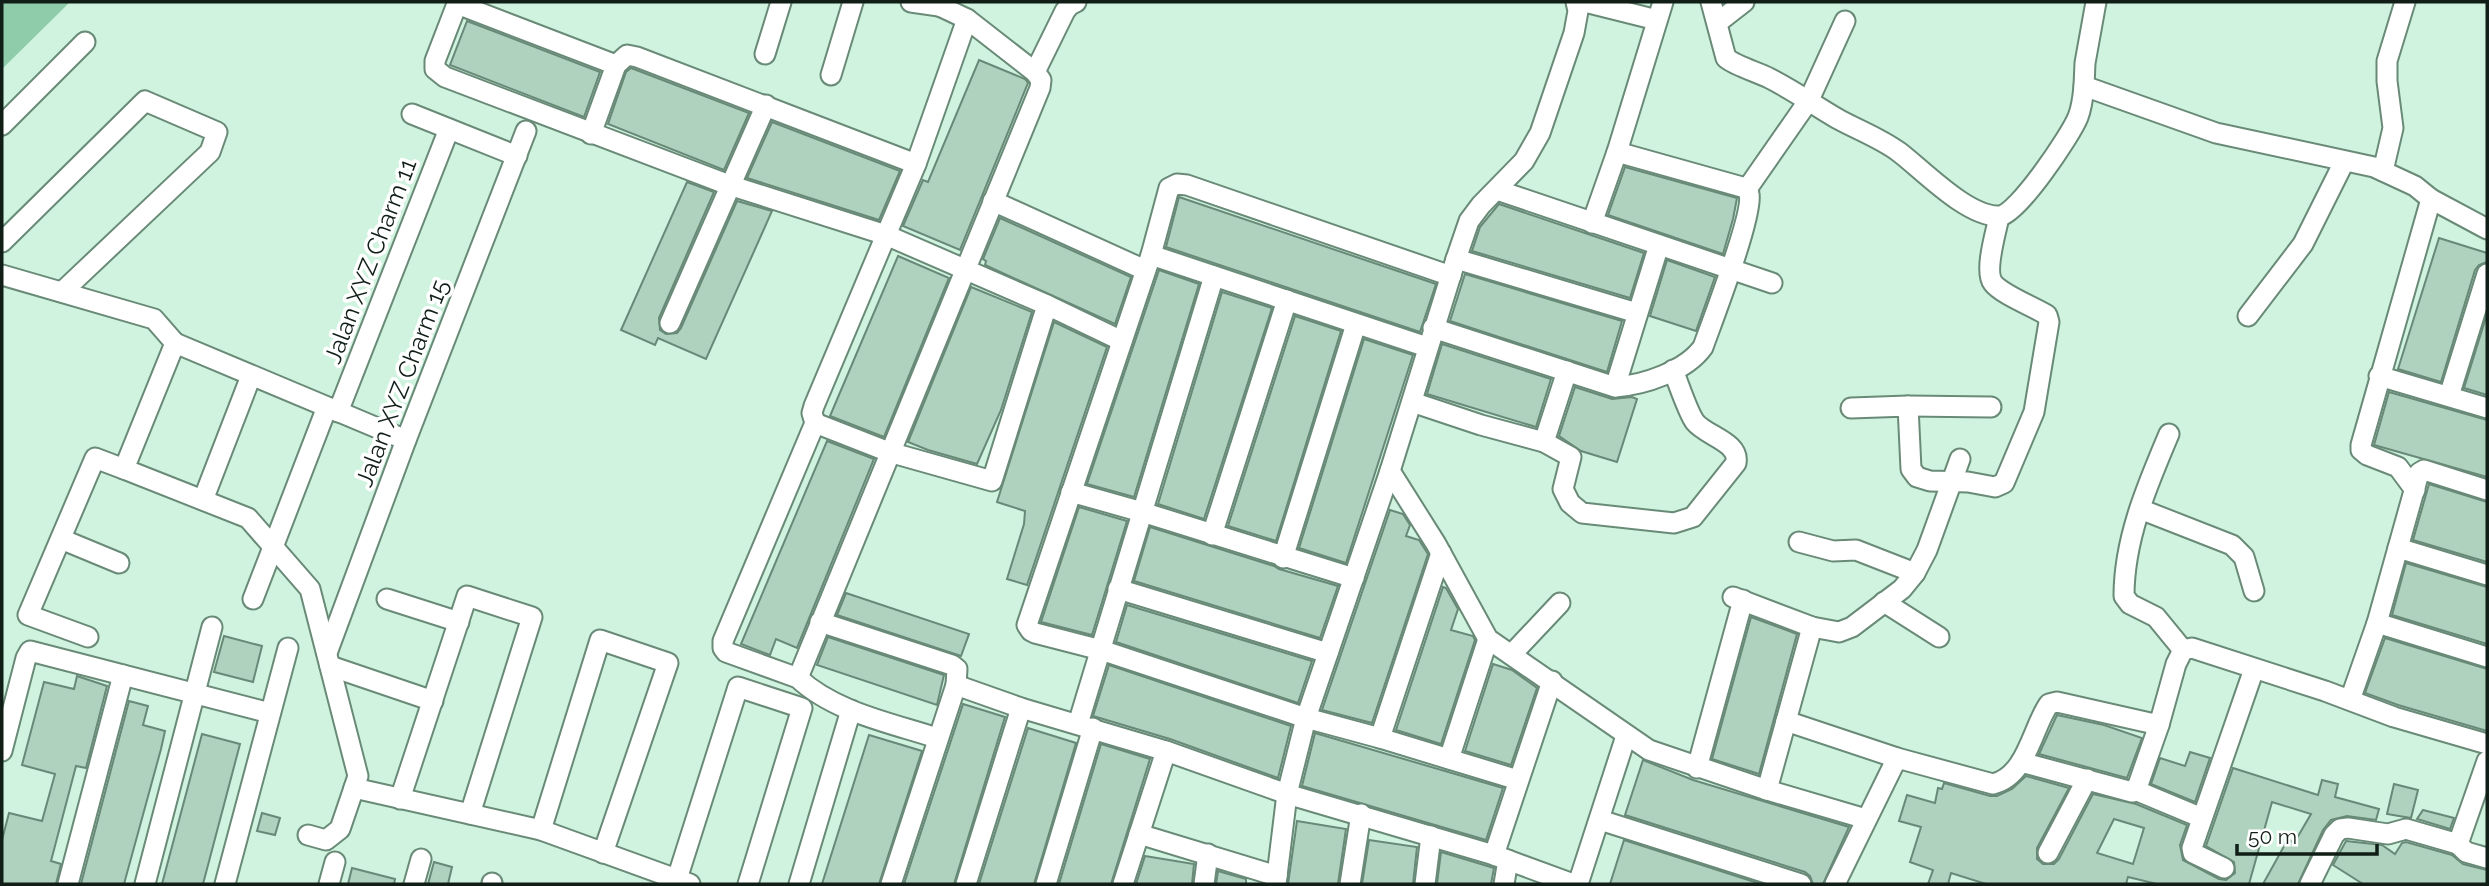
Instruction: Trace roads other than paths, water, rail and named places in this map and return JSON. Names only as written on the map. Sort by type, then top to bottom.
[{"type":"street","points":[[765,54],[781,2]]},
{"type":"street","points":[[831,75],[853,2]]},
{"type":"street","points":[[798,678],[1040,88],[1041,80],[1035,72],[967,19],[935,4],[911,2]]},
{"type":"street","points":[[1035,72],[1065,11],[1076,2]]},
{"type":"street","points":[[1139,834],[1208,854],[1277,880],[1287,794],[1306,718],[1390,471],[1469,221],[1524,161],[1540,133],[1574,33],[1578,11],[1576,2]]},
{"type":"street","points":[[1585,2],[1660,11],[1617,152],[1592,223]]},
{"type":"street","points":[[1712,2],[1729,61],[1750,68],[1897,150],[1960,201],[1999,217],[2008,214],[2035,184],[2078,118],[2083,101],[2085,63],[2096,2]]},
{"type":"street","points":[[1717,23],[1744,2]]},
{"type":"street","points":[[2383,171],[2393,128],[2387,61],[2405,2]]},
{"type":"street","points":[[616,65],[457,3],[435,61],[438,74],[729,186],[886,235],[1047,305],[1122,341]]},
{"type":"street","points":[[967,19],[916,164],[814,406],[812,414],[816,423],[890,453],[990,482],[994,480],[1047,305]]},
{"type":"street","points":[[1746,189],[1809,100],[1844,21]]},
{"type":"street","points":[[2,125],[85,42]]},
{"type":"street","points":[[591,134],[616,65],[627,55],[766,105],[916,164]]},
{"type":"street","points":[[2084,86],[2216,133],[2374,167],[2416,186],[2431,199],[2487,229]]},
{"type":"street","points":[[2,242],[145,101],[217,132],[210,152],[62,292]]},
{"type":"street","points":[[670,323],[766,105]]},
{"type":"street","points":[[412,114],[517,156]]},
{"type":"street","name":"Jalan XYZ Charm 11","points":[[253,599],[449,129]]},
{"type":"street","name":"Jalan XYZ Charm 15","points":[[328,660],[406,440],[526,131]]},
{"type":"street","points":[[993,201],[1148,262],[1214,276],[1356,324],[1430,338],[1567,371],[1615,387],[1633,386],[1673,370],[1703,347],[1731,268],[1749,209],[1750,195],[1746,189],[1617,152]]},
{"type":"street","points":[[2248,316],[2303,244],[2344,162]]},
{"type":"street","points":[[1518,780],[1306,718],[1101,650],[1035,634],[1027,625],[1148,262],[1169,188],[1180,183],[1453,268],[1637,313]]},
{"type":"street","points":[[1497,190],[1772,283]]},
{"type":"street","points":[[2415,490],[2398,467],[2361,450],[2379,376],[2431,199]]},
{"type":"street","points":[[1908,406],[1913,473],[1930,481],[1995,487],[2004,483],[2034,412],[2048,338],[2048,316],[1997,287],[1990,277],[1999,217]]},
{"type":"street","points":[[1615,387],[1660,245]]},
{"type":"street","points":[[2449,396],[2487,274]]},
{"type":"street","points":[[2,275],[154,319],[175,343],[406,440]]},
{"type":"street","points":[[1046,884],[1086,726],[1101,650],[1214,276]]},
{"type":"street","points":[[1212,535],[1287,300]]},
{"type":"street","points":[[1283,558],[1356,324]]},
{"type":"street","points":[[124,469],[175,343]]},
{"type":"street","points":[[1412,402],[1544,442],[1571,457],[1563,489],[1570,503],[1582,513],[1674,523],[1693,517],[1737,459],[1732,449],[1695,422],[1673,370]]},
{"type":"street","points":[[1544,442],[1567,371]]},
{"type":"street","points":[[203,500],[251,376]]},
{"type":"street","points":[[2379,376],[2487,408]]},
{"type":"street","points":[[1852,408],[1991,407]]},
{"type":"street","points":[[816,423],[722,645],[726,652],[798,678],[815,691],[851,710],[937,738]]},
{"type":"street","points":[[2169,435],[2151,476],[2130,538],[2124,596],[2130,604],[2156,617],[2183,650]]},
{"type":"street","points":[[88,637],[28,615],[95,458],[248,518],[310,589],[358,776],[340,829],[326,840],[308,835]]},
{"type":"street","points":[[1698,768],[1738,599],[1812,626],[1846,631],[1902,589],[1915,573],[1927,550],[1960,459]]},
{"type":"street","points":[[2350,700],[2377,623],[2421,470],[2487,490]]},
{"type":"street","points":[[1390,471],[1441,553],[1489,639],[1649,750],[1767,790],[1866,819]]},
{"type":"street","points":[[1071,492],[1353,578]]},
{"type":"street","points":[[2140,509],[2232,545],[2244,557],[2254,591]]},
{"type":"street","points":[[61,539],[119,563]]},
{"type":"street","points":[[1799,542],[1833,551],[1856,550],[1915,573]]},
{"type":"street","points":[[2398,548],[2487,575]]},
{"type":"street","points":[[1380,738],[1441,553]]},
{"type":"street","points":[[1118,589],[1328,653]]},
{"type":"street","points":[[401,799],[467,596],[532,617],[470,814]]},
{"type":"street","points":[[387,600],[459,622]]},
{"type":"street","points":[[1512,654],[1560,603]]},
{"type":"street","points":[[1884,603],[1939,636]]},
{"type":"street","points":[[820,622],[952,666],[958,673],[891,884]]},
{"type":"street","points":[[2377,623],[2487,657]]},
{"type":"street","points":[[1767,790],[1812,626]]},
{"type":"street","points":[[145,884],[212,627]]},
{"type":"street","points":[[1449,759],[1489,639]]},
{"type":"street","points":[[541,831],[600,640],[667,663],[603,853]]},
{"type":"street","points":[[225,884],[288,648]]},
{"type":"street","points":[[2183,650],[2202,649],[2394,717],[2487,744]]},
{"type":"street","points":[[2135,790],[2160,725],[2176,664],[2183,650]]},
{"type":"street","points":[[2,751],[29,652],[270,713]]},
{"type":"street","points":[[328,660],[433,701]]},
{"type":"street","points":[[2224,869],[2193,853],[2192,848],[2254,668]]},
{"type":"street","points":[[68,884],[123,675]]},
{"type":"street","points":[[1504,884],[1501,857],[1518,780],[1552,681]]},
{"type":"street","points":[[956,685],[1021,708],[1166,751],[1287,794],[1501,857],[1576,884],[1600,820],[1626,736]]},
{"type":"street","points":[[354,788],[541,831],[683,882],[738,687],[802,708],[748,884]]},
{"type":"street","points":[[1786,721],[1897,758],[1993,784],[2000,782],[2021,762],[2049,704],[2057,702],[2160,725]]},
{"type":"street","points":[[966,884],[1021,708]]},
{"type":"street","points":[[799,884],[851,710]]},
{"type":"street","points":[[1123,884],[1166,751]]},
{"type":"street","points":[[1835,884],[1897,758]]},
{"type":"street","points":[[2458,844],[2487,761]]},
{"type":"street","points":[[2021,762],[2132,792],[2135,790],[2202,818]]},
{"type":"street","points":[[2048,853],[2087,779]]},
{"type":"street","points":[[1350,884],[1361,814]]},
{"type":"street","points":[[1600,820],[1801,884]]},
{"type":"street","points":[[2310,884],[2334,835],[2340,829],[2388,834],[2406,829],[2458,844],[2466,852],[2487,858]]},
{"type":"street","points":[[1425,884],[1432,836]]},
{"type":"street","points":[[1204,884],[1208,854]]},
{"type":"street","points":[[414,884],[421,859]]},
{"type":"street","points":[[329,884],[335,862]]}]
